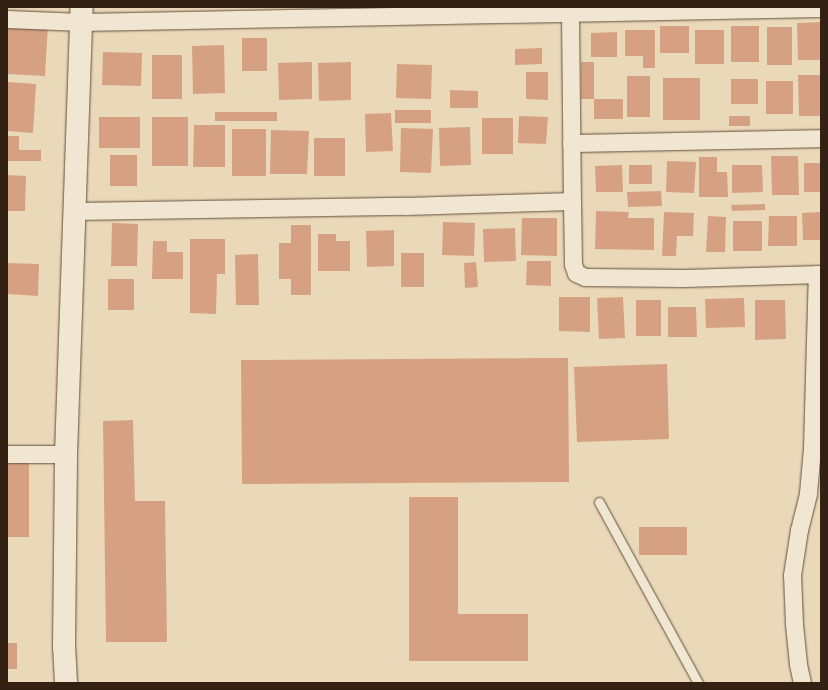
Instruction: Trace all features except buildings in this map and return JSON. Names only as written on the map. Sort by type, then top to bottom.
[{"type":"street","points":[[7,19],[82,14],[570,14],[821,8]]},
{"type":"street","points":[[66,683],[64,639],[66,454],[82,14]]},
{"type":"street","points":[[570,14],[573,264],[576,273],[585,277],[684,278],[819,274],[812,448],[808,493],[799,530],[792,575],[794,624],[798,664],[802,683]]},
{"type":"street","points":[[571,142],[821,138]]},
{"type":"street","points":[[75,211],[405,206],[572,201]]},
{"type":"street","points":[[7,454],[66,454]]},
{"type":"lane","points":[[599,502],[698,683]]}]
